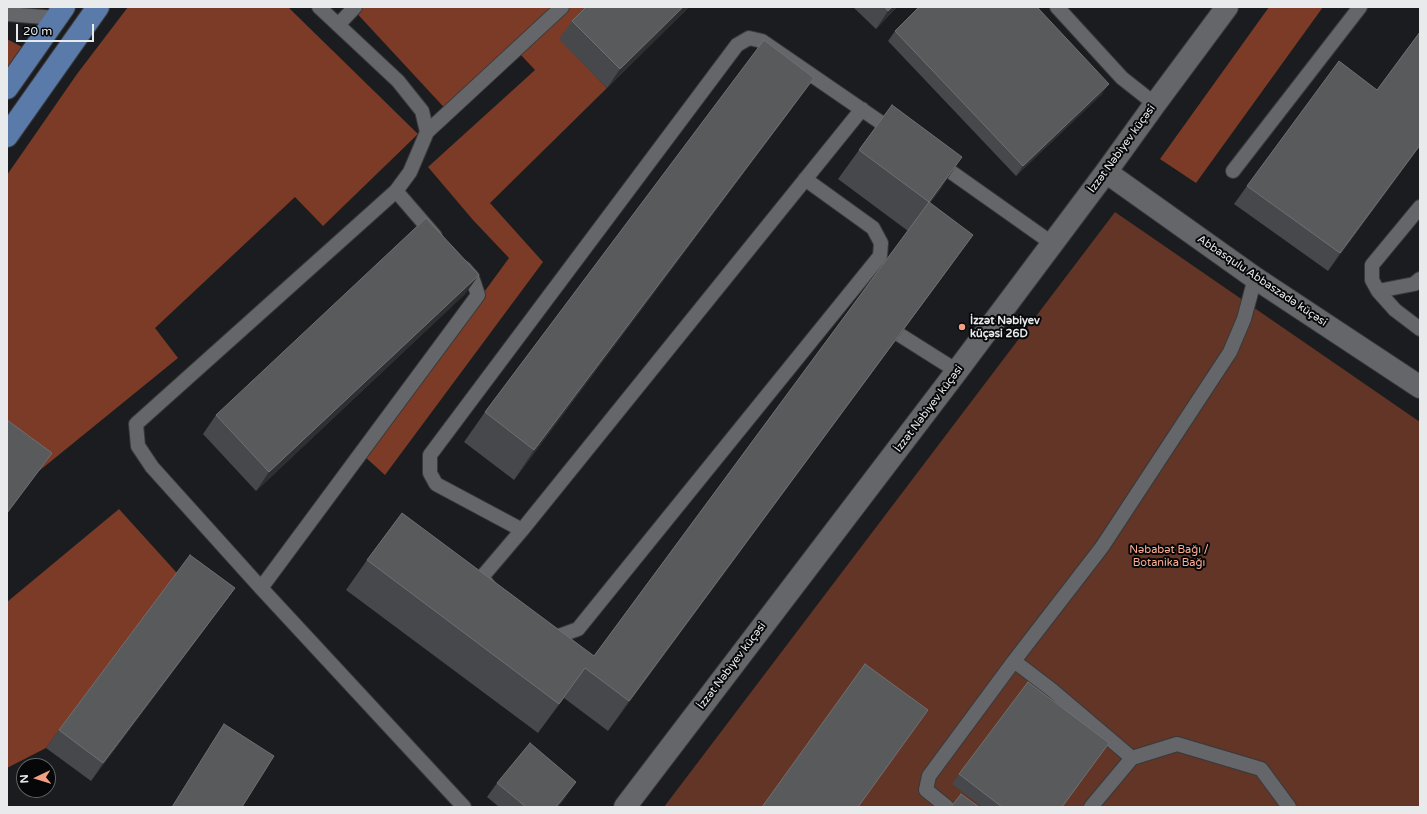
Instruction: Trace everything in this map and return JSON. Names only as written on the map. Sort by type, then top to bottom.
[{"type":"main road","points":[[7,136],[98,7]]},
{"type":"main road","name":"İzzət Nəbiyev küçəsi","points":[[625,807],[957,372],[1227,7]]},
{"type":"main road","points":[[7,88],[60,12]]},
{"type":"main road","name":"Abbasqulu Abbaszadə küçəsi","points":[[1106,172],[1255,278],[1420,387]]},
{"type":"lane","points":[[319,7],[398,81],[422,111],[427,132]]},
{"type":"lane","points":[[338,25],[355,7]]},
{"type":"lane","points":[[464,807],[261,588],[152,467],[138,446],[136,424],[396,192],[410,172],[427,132],[562,7]]},
{"type":"lane","points":[[1058,7],[1122,78],[1155,104]]},
{"type":"lane","points":[[1233,171],[1360,7]]},
{"type":"lane","points":[[7,14],[60,12]]},
{"type":"lane","points":[[522,530],[436,484],[430,473],[430,455],[737,45],[749,38],[762,41],[907,140]]},
{"type":"lane","points":[[500,601],[482,577],[522,530],[862,109]]},
{"type":"lane","points":[[926,154],[1053,244]]},
{"type":"lane","points":[[534,629],[541,633],[556,637],[578,629],[850,302],[880,256],[882,243],[873,228],[805,179]]},
{"type":"lane","points":[[396,192],[443,244]]},
{"type":"lane","points":[[1420,207],[1372,265],[1372,280],[1378,291],[1395,310],[1420,329]]},
{"type":"lane","points":[[261,588],[478,295],[472,277],[453,256]]},
{"type":"lane","points":[[947,807],[926,790],[929,776],[1014,661],[1102,547],[1230,352],[1244,319],[1255,278]]},
{"type":"lane","points":[[1378,291],[1414,284],[1420,279]]},
{"type":"lane","points":[[900,335],[957,372]]},
{"type":"lane","points":[[1014,661],[1052,690],[1132,758]]},
{"type":"lane","points":[[1091,807],[1132,758],[1177,744],[1261,769],[1289,807]]},
{"type":"green space","name":"Nəbabət Bağı / Botanika Bağı","points":[[1115,212],[1420,422],[1420,807],[664,807]]},
{"type":"shaded area","points":[[128,7],[288,7],[418,134],[323,226],[295,197],[155,328],[178,358],[39,471],[7,448],[7,175],[77,74]]},
{"type":"shaded area","points":[[351,7],[592,7],[560,39],[607,88],[490,203],[543,262],[385,475],[364,456],[509,258],[473,220],[428,167],[535,70],[520,54],[452,116]]},
{"type":"shaded area","points":[[1269,7],[1323,7],[1196,183],[1160,159]]},
{"type":"shaded area","points":[[7,39],[22,47],[7,68]]},
{"type":"shaded area","points":[[119,509],[177,573],[46,748],[26,758],[16,758],[16,763],[7,768],[7,602]]},
{"type":"building","points":[[586,7],[683,7],[620,69],[572,21]]},
{"type":"building","points":[[885,7],[892,7],[888,11]]},
{"type":"building","points":[[919,7],[1037,7],[1109,84],[1023,166],[895,31]]},
{"type":"building","points":[[1420,32],[1420,145],[1340,253],[1247,186],[1339,61],[1377,90]]},
{"type":"building","points":[[764,40],[814,78],[534,450],[485,412]]},
{"type":"building","points":[[892,105],[962,157],[929,202],[859,150]]},
{"type":"building","points":[[929,202],[973,235],[629,701],[585,668],[559,704],[367,560],[402,513],[594,656]]},
{"type":"building","points":[[426,218],[479,275],[269,472],[216,415]]},
{"type":"building","points":[[7,420],[52,453],[7,513]]},
{"type":"building","points":[[190,555],[235,588],[103,763],[59,730]]},
{"type":"building","points":[[865,664],[928,710],[858,807],[762,807]]},
{"type":"building","points":[[1028,682],[1109,743],[1062,807],[1002,807],[959,774]]},
{"type":"building","points":[[224,724],[274,756],[242,807],[172,807]]},
{"type":"building","points":[[530,743],[576,782],[556,807],[526,807],[497,783]]},
{"type":"building","points":[[961,794],[979,807],[951,807]]},
{"type":"place","name":"İzzət Nəbiyev küçəsi 26D","points":[[962,327]]}]
